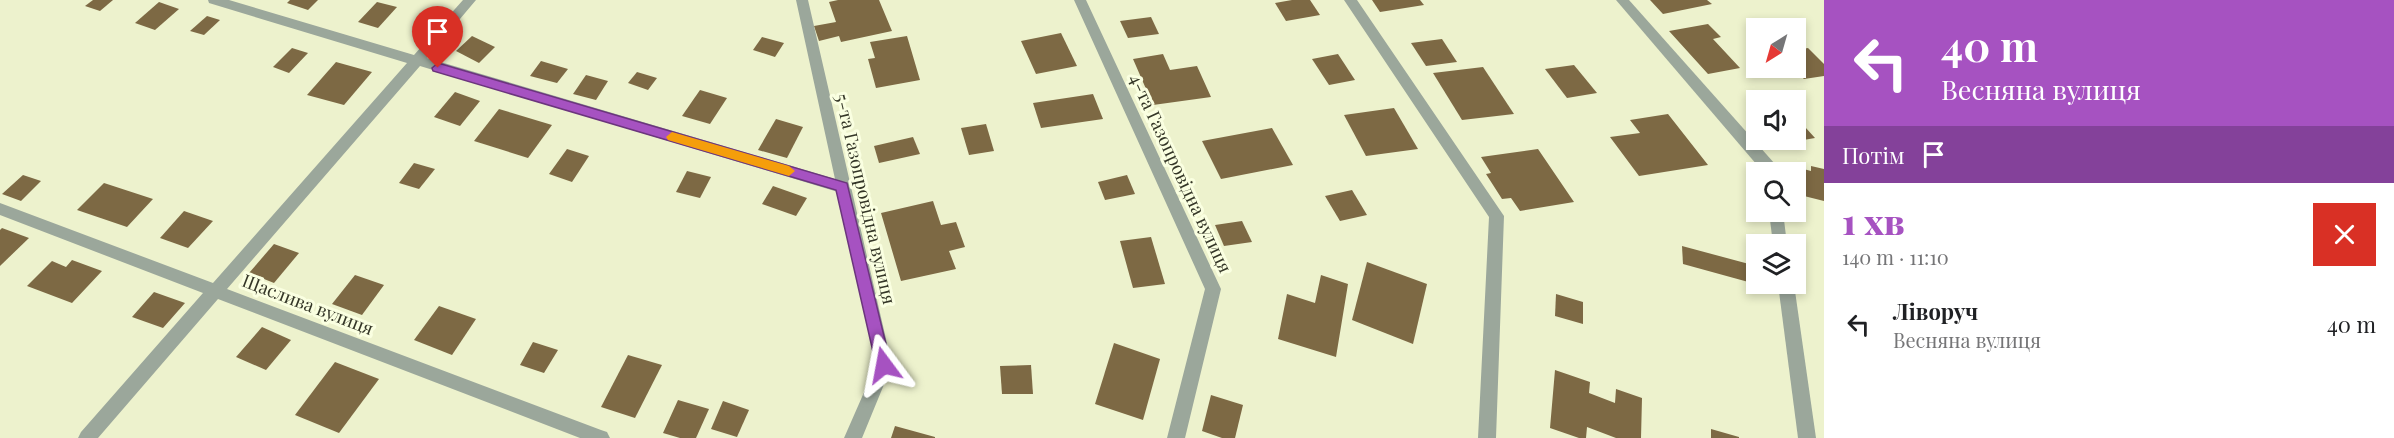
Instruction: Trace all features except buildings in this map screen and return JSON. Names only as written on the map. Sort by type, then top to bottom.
[{"type":"street","points":[[214,0],[842,187]]},
{"type":"street","points":[[87,438],[470,0]]},
{"type":"street","name":"5-та Газопровідна вулиця","points":[[802,0],[842,187],[884,365],[853,438]]},
{"type":"street","name":"4-та Газопровідна вулиця","points":[[1080,0],[1213,289],[1176,438]]},
{"type":"street","points":[[1350,0],[1497,216],[1487,438]]},
{"type":"street","points":[[1622,0],[1765,162]]},
{"type":"street","name":"Щаслива вулиця","points":[[0,209],[601,438]]},
{"type":"street","points":[[1787,294],[1807,438]]},
{"type":"slow traffic","points":[[672,137],[789,171]]},
{"type":"route","points":[[438,68],[842,187],[884,365]]}]
